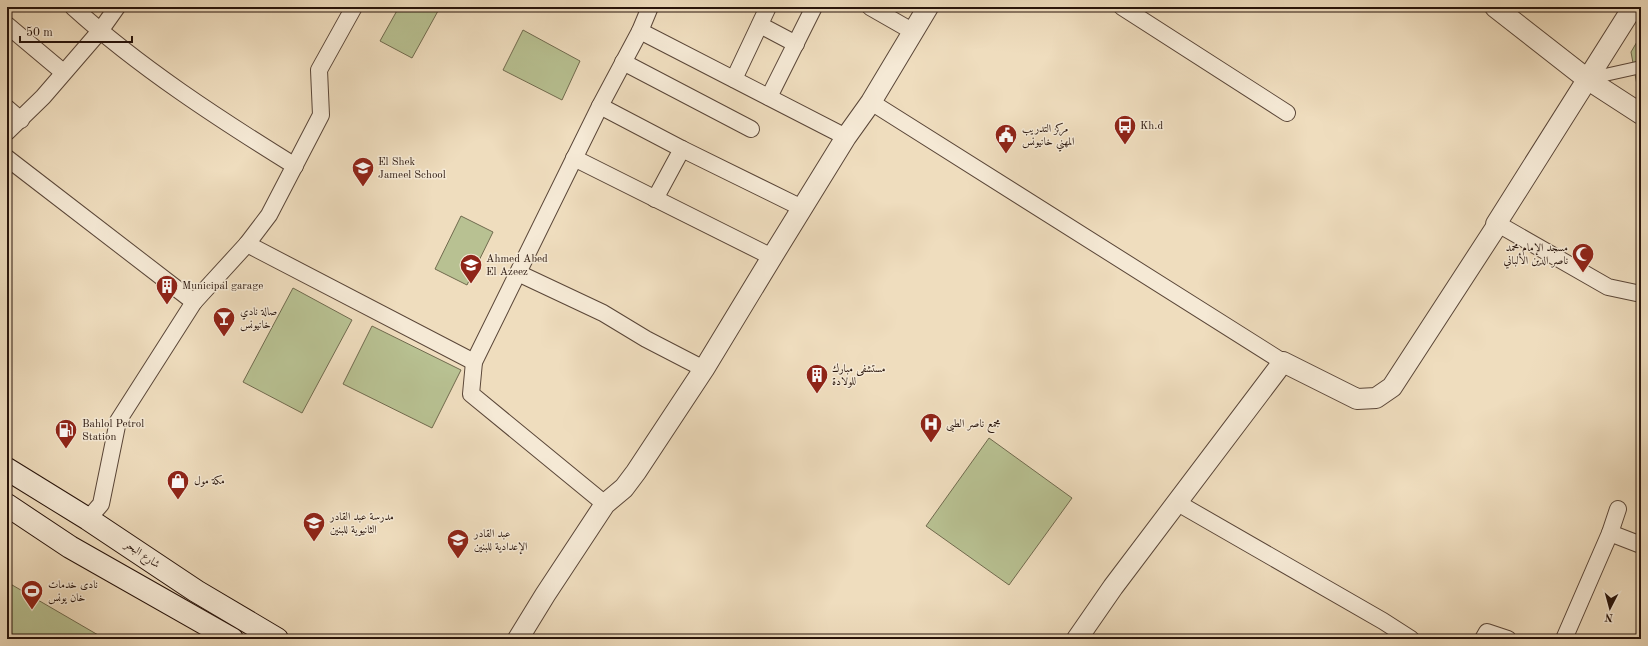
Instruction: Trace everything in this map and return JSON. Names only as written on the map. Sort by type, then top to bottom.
[{"type":"main road","name":"شارع البحر","points":[[7,469],[88,519],[196,592],[277,639]]},
{"type":"main road","points":[[7,505],[70,547],[232,639]]},
{"type":"main road","points":[[70,547],[88,519]]},
{"type":"street","points":[[73,7],[100,31],[227,124],[295,166]]},
{"type":"street","points":[[7,132],[20,120],[100,31],[117,7]]},
{"type":"street","points":[[88,519],[101,504],[118,421],[194,302],[247,244],[269,215],[295,166],[321,115],[319,70],[354,7]]},
{"type":"street","points":[[605,504],[471,394],[474,362],[600,106],[640,31],[650,7]]},
{"type":"street","points":[[734,79],[768,7]]},
{"type":"street","points":[[769,97],[814,7]]},
{"type":"street","points":[[870,7],[912,31]]},
{"type":"street","points":[[518,639],[605,504],[624,488],[636,472],[704,370],[802,208],[846,137],[871,102],[912,31],[928,7]]},
{"type":"street","points":[[1122,7],[1287,113]]},
{"type":"street","points":[[1495,7],[1587,79],[1641,114]]},
{"type":"street","points":[[871,102],[1282,362],[1357,399],[1376,398],[1392,387],[1498,224],[1496,224],[1633,7]]},
{"type":"street","points":[[7,25],[63,72]]},
{"type":"street","points":[[760,25],[796,44]]},
{"type":"street","points":[[640,31],[846,137]]},
{"type":"street","points":[[623,62],[751,129]]},
{"type":"street","points":[[1587,79],[1641,67]]},
{"type":"street","points":[[600,106],[682,149],[802,208]]},
{"type":"street","points":[[7,108],[20,120]]},
{"type":"street","points":[[656,199],[682,149]]},
{"type":"street","points":[[7,158],[194,302]]},
{"type":"street","points":[[574,158],[772,257]]},
{"type":"street","points":[[1498,224],[1608,287],[1641,294]]},
{"type":"street","points":[[247,244],[474,362]]},
{"type":"street","points":[[518,273],[603,312],[646,339],[704,370]]},
{"type":"street","points":[[1076,639],[1112,587],[1282,362]]},
{"type":"street","points":[[1176,502],[1383,621],[1411,639]]},
{"type":"street","points":[[1564,639],[1610,533],[1618,509]]},
{"type":"street","points":[[1610,533],[1641,545]]},
{"type":"street","points":[[1483,639],[1487,632],[1508,639]]},
{"type":"green space","points":[[399,7],[430,7],[438,11],[412,58],[380,41]]},
{"type":"green space","points":[[523,30],[580,61],[562,100],[503,70]]},
{"type":"green space","points":[[1641,35],[1641,87],[1637,85],[1631,52]]},
{"type":"green space","points":[[461,216],[493,232],[467,285],[435,269]]},
{"type":"green space","points":[[293,288],[352,320],[302,413],[243,382]]},
{"type":"green space","points":[[372,326],[461,370],[432,428],[343,384]]},
{"type":"green space","points":[[989,438],[1072,498],[1009,585],[926,526]]},
{"type":"green space","name":"نادى خدمات خان يونس","points":[[7,582],[105,639],[7,639]]},
{"type":"place","name":"Kh.d","points":[[1125,146]]},
{"type":"place","name":"مركز التدريب المهني خانيونس","points":[[1006,154]]},
{"type":"place","name":"El Shek Jameel School","points":[[363,188]]},
{"type":"place","name":"مسجد الإمام محمد ناصر الدين الألباني","points":[[1583,274]]},
{"type":"place","name":"Ahmed Abed El Azeez","points":[[471,284]]},
{"type":"place","name":"Municipal garage","points":[[167,306]]},
{"type":"place","name":"صالة نادي خانيونس","points":[[224,338]]},
{"type":"place","name":"مستشفى مبارك للولادة","points":[[817,394]]},
{"type":"place","name":"مجمع ناصر الطبى","points":[[931,444]]},
{"type":"place","name":"Bahlol Petrol Station","points":[[66,450]]},
{"type":"place","name":"مكة مول","points":[[178,500]]},
{"type":"place","name":"مدرسة عبد القادر الثانيوية للبنين","points":[[314,542]]},
{"type":"place","name":"عبد القادر الإعدادية للبنين","points":[[458,560]]},
{"type":"place","name":"نادى خدمات خان يونس","points":[[32,610]]}]
